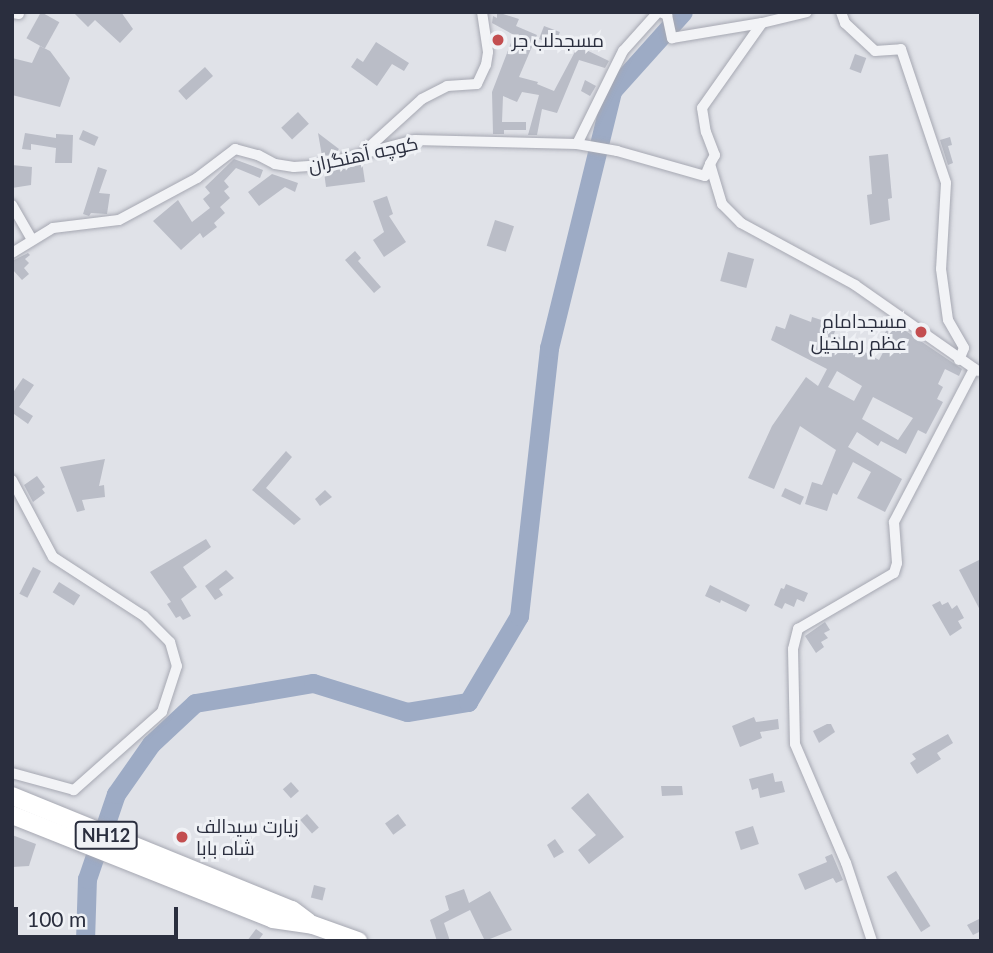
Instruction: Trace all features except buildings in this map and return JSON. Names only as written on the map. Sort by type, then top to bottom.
[{"type":"highway","name":"NH12","points":[[12,796],[52,823]]},
{"type":"highway","name":"NH12","points":[[12,815],[52,823],[152,864],[273,919],[313,925],[358,941]]},
{"type":"street","points":[[364,152],[422,99],[447,86],[477,84],[486,65],[488,52],[482,12]]},
{"type":"street","points":[[577,144],[622,51],[659,12],[667,15],[672,38],[762,23],[807,12]]},
{"type":"street","points":[[841,12],[845,23],[875,51],[901,50],[946,183],[941,270],[948,320],[964,348],[959,360]]},
{"type":"street","points":[[762,23],[702,108],[706,132],[715,155],[710,164],[722,204],[741,223],[855,285],[977,370],[894,522],[897,563],[894,573],[799,629],[793,649],[795,744],[846,863],[872,941]]},
{"type":"street","name":"کوچه آهنگران","points":[[12,253],[53,228],[119,220],[197,178],[235,149],[258,155],[275,164],[294,167],[320,165],[415,140],[577,144],[617,151],[705,176],[710,164]]},
{"type":"street","points":[[12,205],[31,239]]},
{"type":"street","points":[[12,480],[53,556],[144,616],[170,642],[177,666],[162,712],[74,790],[12,773]]},
{"type":"waterway","points":[[85,941],[87,879],[116,794],[151,744],[195,703],[313,683],[407,712],[468,702],[519,616],[549,348],[612,91],[683,12]]},
{"type":"place","name":"مسجدلب جر","points":[[498,40]]},
{"type":"place","name":"مسجدامام عظم رملخیل","points":[[921,332]]},
{"type":"place","name":"زیارت سیدالف شاه بابا","points":[[182,837]]}]
